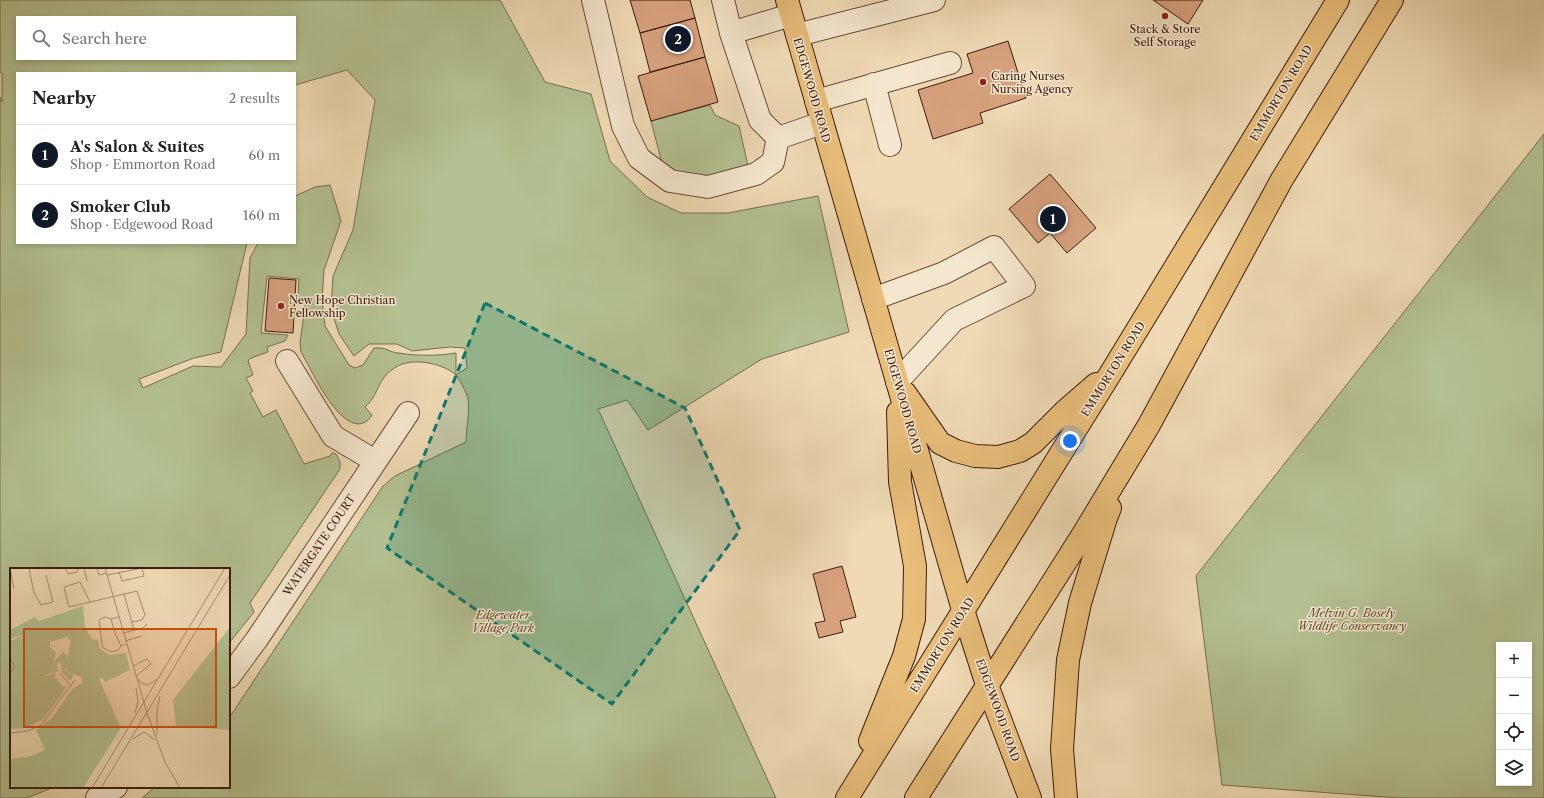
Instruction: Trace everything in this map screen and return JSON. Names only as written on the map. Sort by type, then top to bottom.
[{"type":"main road","name":"EMMORTON ROAD","points":[[847,798],[1112,371],[1338,0]]},
{"type":"main road","points":[[916,798],[1082,536],[1149,424],[1281,181],[1392,0]]},
{"type":"main road","name":"EDGEWOOD ROAD","points":[[792,16],[963,610],[987,685],[1030,798]]},
{"type":"main road","points":[[897,382],[940,443],[956,451],[975,456],[998,457],[1020,451],[1033,443],[1065,411],[1112,371]]},
{"type":"main road","points":[[847,798],[904,656],[914,620],[915,566],[900,482],[897,382]]},
{"type":"main road","points":[[1066,798],[1062,741],[1068,660],[1080,603],[1106,518],[1149,424]]},
{"type":"street","points":[[594,0],[623,126],[639,158],[670,181],[708,187],[756,174],[773,162],[778,138]]},
{"type":"street","points":[[723,0],[731,33],[760,120],[778,138]]},
{"type":"street","points":[[731,33],[792,16],[934,0]]},
{"type":"street","points":[[816,101],[950,63]]},
{"type":"street","points":[[874,84],[890,144]]},
{"type":"street","points":[[778,138],[822,123]]},
{"type":"street","points":[[873,299],[944,273],[994,247],[1024,286],[954,320],[897,382]]},
{"type":"street","points":[[287,361],[333,436],[375,461]]},
{"type":"street","name":"WATERGATE COURT","points":[[230,676],[257,639],[408,413]]},
{"type":"street","points":[[97,798],[114,788]]},
{"type":"highlighted area","points":[[485,303],[685,408],[740,530],[612,704],[387,548]]},
{"type":"green space","name":"Edgewater Village Park","points":[[0,0],[500,0],[545,82],[591,94],[610,161],[647,197],[681,213],[728,213],[818,196],[849,332],[762,359],[648,430],[627,400],[598,409],[776,798],[142,798],[154,788],[230,788],[230,716],[383,486],[395,476],[466,442],[468,404],[463,386],[455,374],[434,364],[410,362],[396,367],[385,376],[370,402],[365,407],[372,415],[366,422],[354,423],[345,418],[335,409],[327,397],[301,352],[300,343],[306,299],[298,298],[299,279],[267,276],[261,333],[288,335],[285,341],[267,347],[268,352],[251,358],[248,361],[253,375],[246,378],[253,391],[250,393],[263,417],[276,410],[304,464],[330,456],[332,453],[336,454],[340,462],[340,469],[250,603],[254,612],[230,642],[230,568],[10,568],[10,788],[52,788],[27,798],[0,798],[0,97],[2,102],[2,73],[0,72]]},
{"type":"green space","points":[[710,105],[715,115],[739,126],[749,170],[702,179],[663,167],[651,121]]},
{"type":"green space","name":"Melvin G. Bosely Wildlife Conservancy","points":[[1544,134],[1544,798],[1400,798],[1222,785],[1196,576]]},
{"type":"building","points":[[630,0],[690,0],[695,18],[640,33]]},
{"type":"building","points":[[1153,0],[1203,0],[1188,24]]},
{"type":"building","points":[[695,18],[705,57],[650,72],[640,33]]},
{"type":"building","name":"Caring Nurses Nursing Agency","points":[[1008,41],[1026,98],[980,113],[983,123],[933,139],[918,90],[973,73],[967,54]]},
{"type":"building","points":[[705,57],[718,102],[651,121],[638,76]]},
{"type":"building","points":[[1050,174],[1096,228],[1067,253],[1050,233],[1038,243],[1009,209]]},
{"type":"building","name":"New Hope Christian Fellowship","points":[[269,278],[296,280],[293,333],[265,331]]},
{"type":"building","points":[[842,566],[856,617],[840,621],[843,632],[819,638],[815,623],[825,621],[813,574]]},
{"type":"place","name":"Stack & Store Self Storage","points":[[1165,16]]},
{"type":"place","name":"Smoker Club","points":[[678,39]]},
{"type":"place","name":"Caring Nurses Nursing Agency","points":[[983,82]]},
{"type":"place","name":"A's Salon & Suites","points":[[1053,219]]},
{"type":"place","name":"New Hope Christian Fellowship","points":[[281,306]]}]
